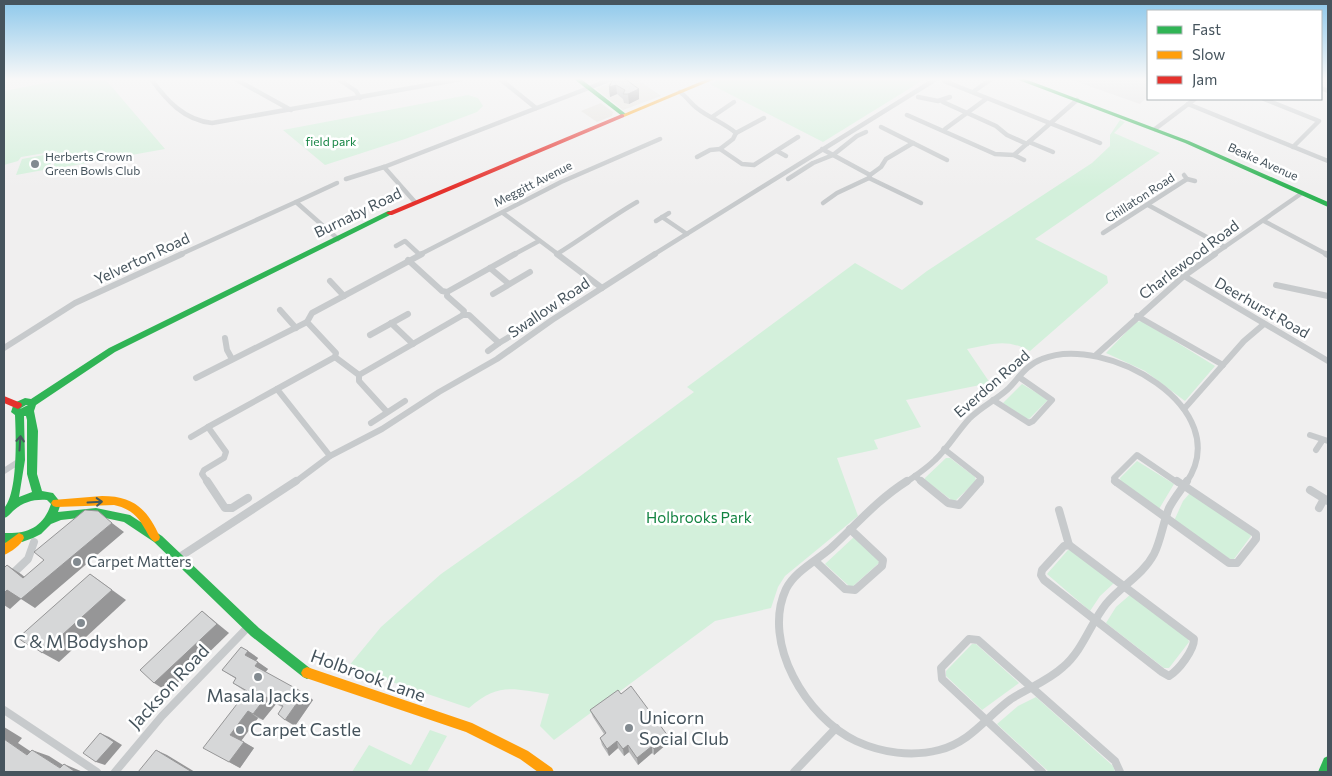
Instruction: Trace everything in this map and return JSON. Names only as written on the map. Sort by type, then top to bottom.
[{"type":"street","points":[[189,115],[198,122],[223,122],[262,115]]},
{"type":"street","points":[[346,180],[517,115]]},
{"type":"street","name":"Burnaby Road","points":[[19,409],[31,407],[112,350],[414,201],[623,115]]},
{"type":"street","points":[[709,115],[736,133]]},
{"type":"street","name":"Swallow Road","points":[[178,558],[283,491],[330,456],[375,433],[439,392],[497,359],[552,320],[877,115]]},
{"type":"street","points":[[909,115],[995,154],[1014,154],[1024,160]]},
{"type":"street","points":[[945,130],[945,127],[963,115]]},
{"type":"street","points":[[971,115],[996,126],[1007,135],[1053,152]]},
{"type":"street","points":[[1028,115],[1099,144]]},
{"type":"street","points":[[1014,154],[1061,115]]},
{"type":"street","name":"Beake Avenue","points":[[1118,115],[1155,129],[1328,205]]},
{"type":"street","points":[[1155,129],[1173,115]]},
{"type":"street","points":[[1215,115],[1328,161]]},
{"type":"street","points":[[1293,147],[1319,121],[1305,115]]},
{"type":"street","points":[[697,157],[710,150],[720,148],[733,139],[736,133],[764,118]]},
{"type":"street","points":[[757,122],[763,125]]},
{"type":"street","points":[[881,127],[947,160]]},
{"type":"street","points":[[788,179],[813,163],[833,155],[857,136],[866,132]]},
{"type":"street","points":[[720,148],[722,152],[748,166],[754,165],[798,137]]},
{"type":"street","name":"Meggitt Avenue","points":[[196,378],[232,358],[251,352],[307,322],[312,313],[419,254],[444,244],[561,182],[660,139]]},
{"type":"street","points":[[823,203],[837,193],[869,176],[881,167],[886,159],[914,143]]},
{"type":"street","points":[[822,149],[921,203]]},
{"type":"street","points":[[777,151],[786,156]]},
{"type":"street","points":[[384,167],[414,201]]},
{"type":"street","name":"Chillaton Road","points":[[1103,233],[1148,205],[1185,177],[1195,181]]},
{"type":"street","name":"Yelverton Road","points":[[4,348],[76,303],[337,183]]},
{"type":"street","name":"Charlewood Road","points":[[1096,355],[1137,316],[1184,276],[1302,193]]},
{"type":"street","points":[[296,202],[338,239]]},
{"type":"street","points":[[557,254],[590,234],[604,221],[637,202]]},
{"type":"street","points":[[1148,205],[1225,247]]},
{"type":"street","points":[[503,213],[602,288]]},
{"type":"street","points":[[656,221],[669,213]]},
{"type":"street","points":[[662,217],[687,234]]},
{"type":"street","points":[[1264,221],[1328,255]]},
{"type":"street","points":[[396,246],[404,241],[419,254]]},
{"type":"street","points":[[408,260],[442,292],[447,292],[540,241]]},
{"type":"street","points":[[490,268],[509,284]]},
{"type":"street","points":[[493,294],[530,272]]},
{"type":"street","name":"Deerhurst Road","points":[[1184,276],[1328,361]]},
{"type":"street","points":[[330,281],[344,296]]},
{"type":"street","points":[[1276,285],[1328,296]]},
{"type":"street","points":[[447,292],[447,296],[464,311],[463,315]]},
{"type":"street","points":[[280,310],[296,328]]},
{"type":"street","points":[[370,335],[408,314]]},
{"type":"street","points":[[359,375],[463,315],[469,315],[499,343]]},
{"type":"street","points":[[1137,316],[1223,365]]},
{"type":"street","points":[[307,322],[336,353],[335,357]]},
{"type":"street","points":[[391,323],[413,344]]},
{"type":"street","points":[[1184,409],[1244,341],[1264,324]]},
{"type":"street","points":[[488,351],[529,325]]},
{"type":"street","points":[[225,338],[227,350],[232,358]]},
{"type":"street","name":"Everdon Road","points":[[1078,353],[1096,355],[1124,365],[1156,384],[1184,409],[1196,432],[1199,455],[1194,471],[1172,502],[1156,550],[1150,561],[1141,572],[1113,596],[1096,620],[1086,640],[1067,665],[1032,689],[1013,699],[962,741],[944,748],[909,754],[873,749],[836,728],[796,683],[786,665],[779,630],[779,616],[786,588],[795,577],[886,496],[936,460],[971,417],[1019,377],[1029,366],[1044,358],[1078,353]]},
{"type":"street","points":[[191,437],[335,357],[339,357],[355,374],[359,375]]},
{"type":"street","points":[[359,375],[359,382],[387,412]]},
{"type":"street","points":[[993,400],[1022,420],[1029,423],[1033,421],[1052,400],[1019,377]]},
{"type":"street","points":[[277,389],[330,456]]},
{"type":"street","points":[[4,399],[19,409],[18,462],[14,497],[11,506]]},
{"type":"street","points":[[371,423],[405,401]]},
{"type":"street","points":[[31,407],[33,420],[32,484],[38,494]]},
{"type":"street","points":[[208,427],[226,452],[224,458],[204,470],[202,474],[225,508],[232,508],[248,498]]},
{"type":"street","points":[[1310,435],[1325,441],[1316,450]]},
{"type":"street","points":[[915,476],[948,503],[958,504],[980,482],[981,478],[944,449]]},
{"type":"street","points":[[1137,455],[1184,485],[1252,530],[1256,539],[1234,564],[1228,563],[1116,484],[1114,478],[1137,455]]},
{"type":"street","points":[[4,471],[18,462]]},
{"type":"street","points":[[1310,490],[1326,500],[1319,508]]},
{"type":"street","points":[[4,514],[11,506],[23,498],[38,494],[50,496],[56,503],[53,515],[48,521],[26,539],[4,550]]},
{"type":"street","name":"Holbrook Lane","points":[[56,503],[116,501],[134,504],[149,521],[155,537]]},
{"type":"street","points":[[1059,510],[1069,545],[1194,639],[1194,645],[1174,673],[1169,676],[1162,672],[1044,580],[1041,575],[1042,570],[1064,546],[1069,545]]},
{"type":"street","name":"Holbrook Lane","points":[[48,521],[60,516],[96,512],[126,518],[155,537],[249,626],[295,665],[309,674],[449,722],[503,743],[532,759],[548,772]]},
{"type":"street","points":[[816,560],[845,588],[856,590],[882,566],[883,560],[850,529]]},
{"type":"street","points":[[4,538],[26,539]]},
{"type":"street","points":[[4,582],[27,560],[33,551],[26,539]]},
{"type":"street","name":"Jackson Road","points":[[115,772],[162,716],[249,626]]},
{"type":"street","points":[[1042,772],[942,679],[941,668],[969,639],[978,640],[1115,761],[1120,772]]},
{"type":"street","points":[[4,710],[97,772]]},
{"type":"street","points":[[794,772],[836,728]]},
{"type":"street","points":[[1324,772],[1328,762]]},
{"type":"shaded area","points":[[587,115],[612,115],[612,116],[597,122]]},
{"type":"green space","points":[[4,115],[136,115],[165,149],[53,169],[57,151],[21,157],[18,161],[4,165]]},
{"type":"green space","name":"field park","points":[[361,115],[468,115],[405,139],[325,165],[283,130]]},
{"type":"green space","points":[[771,115],[866,115],[823,142]]},
{"type":"green space","name":"Holbrooks Park","points":[[1120,120],[1125,122],[1114,133],[1160,153],[1035,239],[1107,276],[1108,283],[1030,351],[1014,344],[1006,343],[967,349],[990,383],[906,400],[921,427],[874,440],[878,449],[837,458],[858,516],[785,576],[778,587],[771,608],[715,621],[554,740],[540,726],[549,694],[506,689],[489,694],[469,708],[348,667],[381,627],[441,574],[579,477],[694,392],[687,387],[855,263],[902,290],[927,271],[1092,163],[1110,146],[1110,135]]},
{"type":"green space","name":"Herberts Crown Green Bowls Club","points":[[55,153],[49,169],[16,175],[22,159]]},
{"type":"green space","points":[[1142,321],[1215,366],[1185,401],[1145,371],[1106,353],[1136,322]]},
{"type":"green space","points":[[1022,384],[1047,399],[1029,419],[1003,403]]},
{"type":"green space","points":[[946,458],[950,458],[975,477],[976,481],[954,502],[925,480]]},
{"type":"green space","points":[[1137,461],[1174,484],[1159,509],[1121,482],[1120,478]]},
{"type":"green space","points":[[1190,493],[1249,532],[1251,536],[1234,559],[1230,559],[1174,521],[1183,501]]},
{"type":"green space","points":[[854,537],[878,558],[879,563],[852,587],[825,564]]},
{"type":"green space","points":[[1068,550],[1072,550],[1114,583],[1100,596],[1090,611],[1047,574]]},
{"type":"green space","points":[[1131,594],[1187,637],[1189,642],[1169,668],[1164,668],[1106,623],[1116,607]]},
{"type":"green space","points":[[972,644],[976,644],[1019,683],[982,710],[946,676],[946,671]]},
{"type":"green space","points":[[1036,697],[1113,766],[1115,772],[1049,772],[997,724],[1018,706]]},
{"type":"green space","points":[[430,730],[447,736],[427,772],[352,772],[369,745],[411,765]]},
{"type":"building","points":[[85,510],[98,511],[112,523],[21,599],[7,590],[4,593],[4,568],[7,565],[23,578],[44,560],[34,552]]},
{"type":"building","points":[[90,574],[112,590],[42,653],[30,643],[28,645],[18,638]]},
{"type":"building","points":[[202,611],[217,624],[154,683],[140,670]]},
{"type":"building","points":[[241,647],[248,651],[245,655],[258,662],[255,666],[304,693],[285,720],[278,714],[283,706],[266,697],[253,714],[248,711],[230,735],[244,742],[229,762],[203,748],[247,691],[233,683],[236,678],[222,670]]},
{"type":"building","name":"Unicorn Social Club","points":[[631,686],[668,736],[654,749],[652,746],[637,758],[628,745],[623,749],[617,741],[607,749],[600,738],[606,733],[590,710],[618,690],[621,694]]},
{"type":"building","points":[[100,733],[114,742],[96,762],[83,753]]},
{"type":"building","points":[[4,739],[27,755],[32,750],[60,768],[64,764],[74,771],[4,772]]},
{"type":"building","points":[[156,750],[192,772],[138,772]]},
{"type":"traffic: fast","points":[[1116,115],[1187,142],[1328,205]]},
{"type":"traffic: fast","points":[[32,403],[112,350],[390,213]]},
{"type":"traffic: fast","points":[[25,401],[32,403],[32,407],[23,413],[15,412],[17,406],[25,401]]},
{"type":"traffic: fast","points":[[29,410],[33,431],[32,474],[38,494]]},
{"type":"traffic: fast","points":[[11,506],[20,460],[19,414]]},
{"type":"traffic: fast","points":[[4,514],[19,501],[31,497],[50,496],[56,503],[49,519],[37,531],[22,537],[4,538]]},
{"type":"traffic: fast","points":[[48,521],[60,516],[96,512],[126,518],[158,539],[255,632],[307,673]]},
{"type":"traffic: fast","points":[[1324,772],[1328,762]]},
{"type":"traffic: slow","points":[[56,503],[102,501],[125,503],[135,509],[145,520],[155,537]]},
{"type":"traffic: slow","points":[[4,550],[19,538]]},
{"type":"traffic: slow","points":[[307,673],[468,727],[524,755],[548,772]]},
{"type":"traffic: jam","points":[[390,213],[622,116]]},
{"type":"traffic: jam","points":[[4,399],[18,405]]},
{"type":"place","name":"Herberts Crown Green Bowls Club","points":[[35,164]]},
{"type":"place","name":"Carpet Matters","points":[[77,562]]},
{"type":"place","name":"C & M Bodyshop","points":[[81,623]]},
{"type":"place","name":"Masala Jacks","points":[[258,677]]},
{"type":"place","name":"Unicorn Social Club","points":[[629,728]]},
{"type":"place","name":"Carpet Castle","points":[[240,730]]}]
